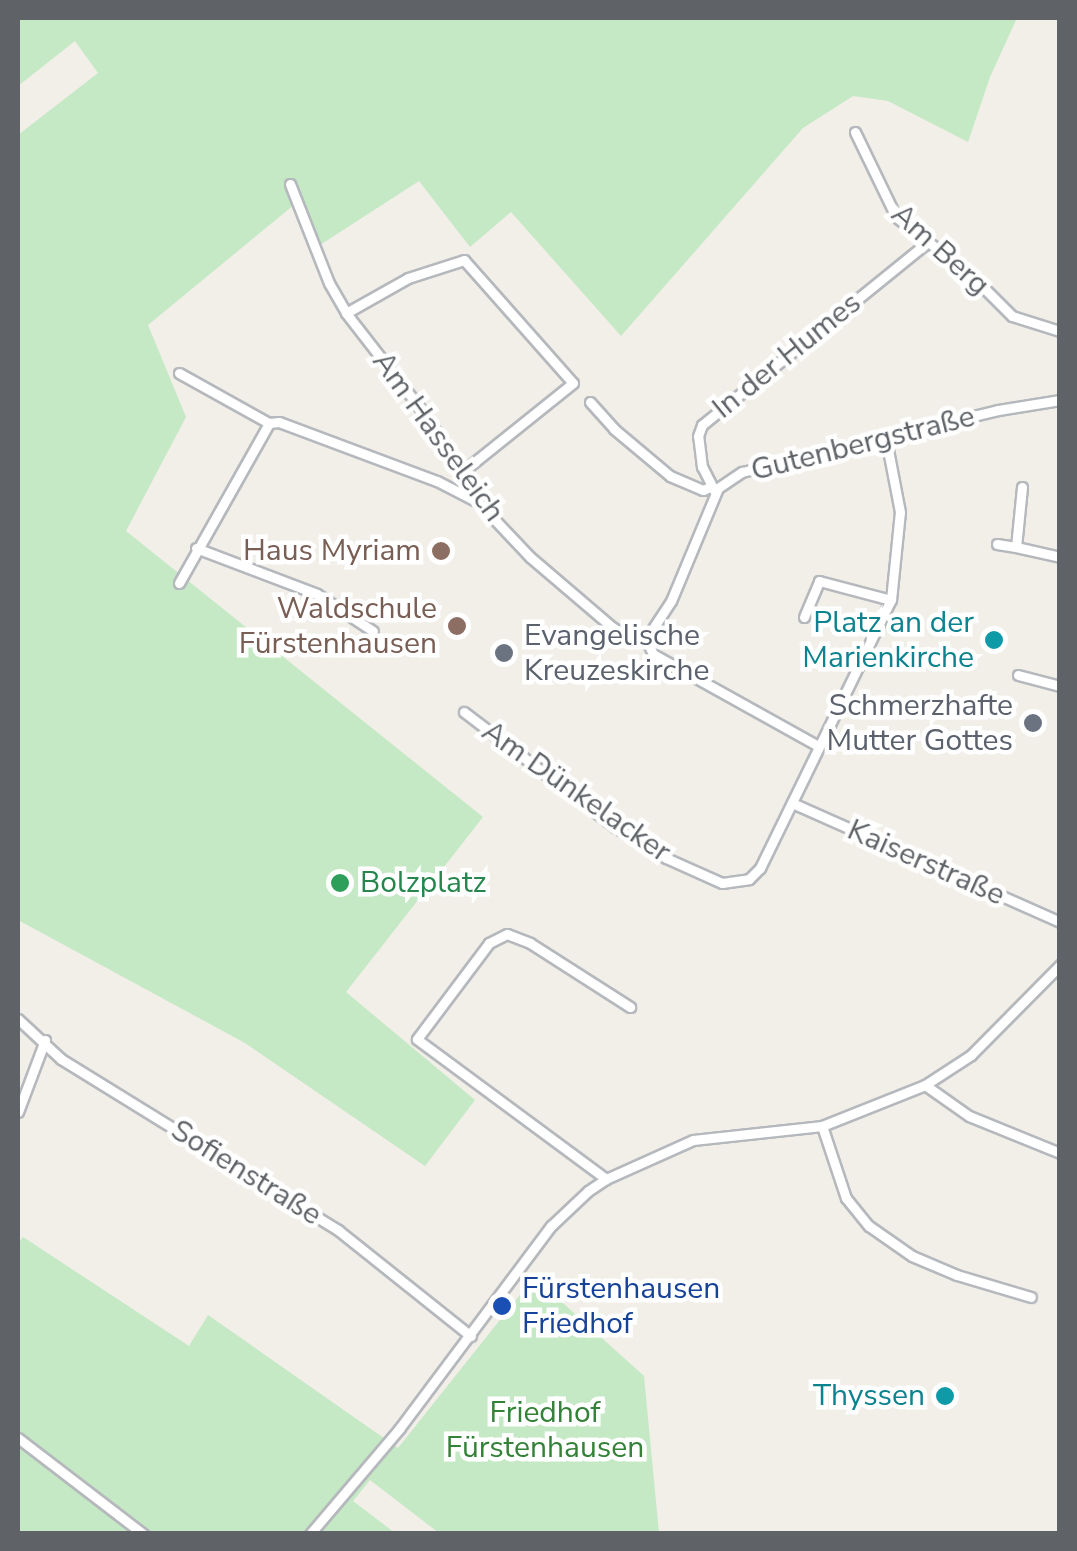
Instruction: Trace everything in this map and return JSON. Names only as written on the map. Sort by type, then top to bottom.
[{"type":"street","name":"Am Berg","points":[[855,132],[887,204],[1012,316],[1060,332]]},
{"type":"street","name":"Am Hasseleich","points":[[290,184],[329,283],[346,313],[463,471],[477,501],[530,557],[612,627],[634,640],[646,638],[653,654],[818,746]]},
{"type":"street","name":"In der Humes","points":[[713,490],[700,457],[702,425],[928,242]]},
{"type":"street","points":[[346,313],[408,278],[464,260],[573,383],[463,471]]},
{"type":"street","points":[[180,374],[269,423],[279,422],[437,481],[477,501]]},
{"type":"street","name":"Gutenbergstraße","points":[[646,638],[671,601],[713,490],[742,472],[998,410],[1060,400]]},
{"type":"street","points":[[590,402],[670,476],[703,490],[713,490]]},
{"type":"street","points":[[179,583],[269,423]]},
{"type":"street","name":"Am Dünkelacker","points":[[464,712],[615,827],[666,858],[722,883],[736,884],[760,868],[891,600],[900,512],[886,439]]},
{"type":"street","points":[[1016,548],[1022,487]]},
{"type":"street","points":[[997,544],[1060,557]]},
{"type":"street","points":[[196,548],[317,594],[373,631]]},
{"type":"street","points":[[804,617],[819,581],[891,600]]},
{"type":"street","points":[[1018,675],[1060,686]]},
{"type":"street","name":"Kaiserstraße","points":[[792,803],[1060,922]]},
{"type":"street","points":[[606,1178],[417,1039],[490,943],[508,934],[530,943],[630,1007]]},
{"type":"street","points":[[310,1534],[471,1336],[552,1226],[606,1178],[693,1140],[822,1126],[925,1084],[971,1055],[1060,965]]},
{"type":"street","name":"Sofienstraße","points":[[18,1018],[61,1059],[338,1230],[471,1336]]},
{"type":"street","points":[[18,1112],[45,1040]]},
{"type":"street","points":[[925,1084],[969,1116],[1060,1154]]},
{"type":"street","points":[[822,1126],[846,1198],[868,1226],[912,1256],[957,1275],[1030,1297]]},
{"type":"street","points":[[18,1438],[143,1534]]},
{"type":"green space","points":[[18,18],[1017,18],[990,77],[968,142],[888,101],[853,96],[803,128],[621,336],[511,212],[470,247],[419,181],[320,245],[301,199],[148,325],[186,417],[126,531],[483,817],[346,992],[475,1100],[425,1166],[245,1043],[18,920],[18,135],[98,73],[75,41],[18,86]]},
{"type":"green space","name":"Friedhof Fürstenhausen","points":[[23,1237],[189,1346],[208,1315],[398,1448],[534,1277],[644,1376],[659,1533],[439,1533],[370,1480],[353,1501],[395,1533],[18,1534],[18,1244]]},
{"type":"place","name":"Haus Myriam","points":[[441,551]]},
{"type":"place","name":"Waldschule Fürstenhausen","points":[[457,626]]},
{"type":"place","name":"Platz an der Marienkirche","points":[[994,640]]},
{"type":"place","name":"Evangelische Kreuzeskirche","points":[[504,653]]},
{"type":"place","name":"Schmerzhafte Mutter Gottes","points":[[1033,723]]},
{"type":"place","name":"Bolzplatz","points":[[340,883]]},
{"type":"place","name":"Fürstenhausen Friedhof","points":[[502,1306]]},
{"type":"place","name":"Thyssen","points":[[945,1396]]}]
